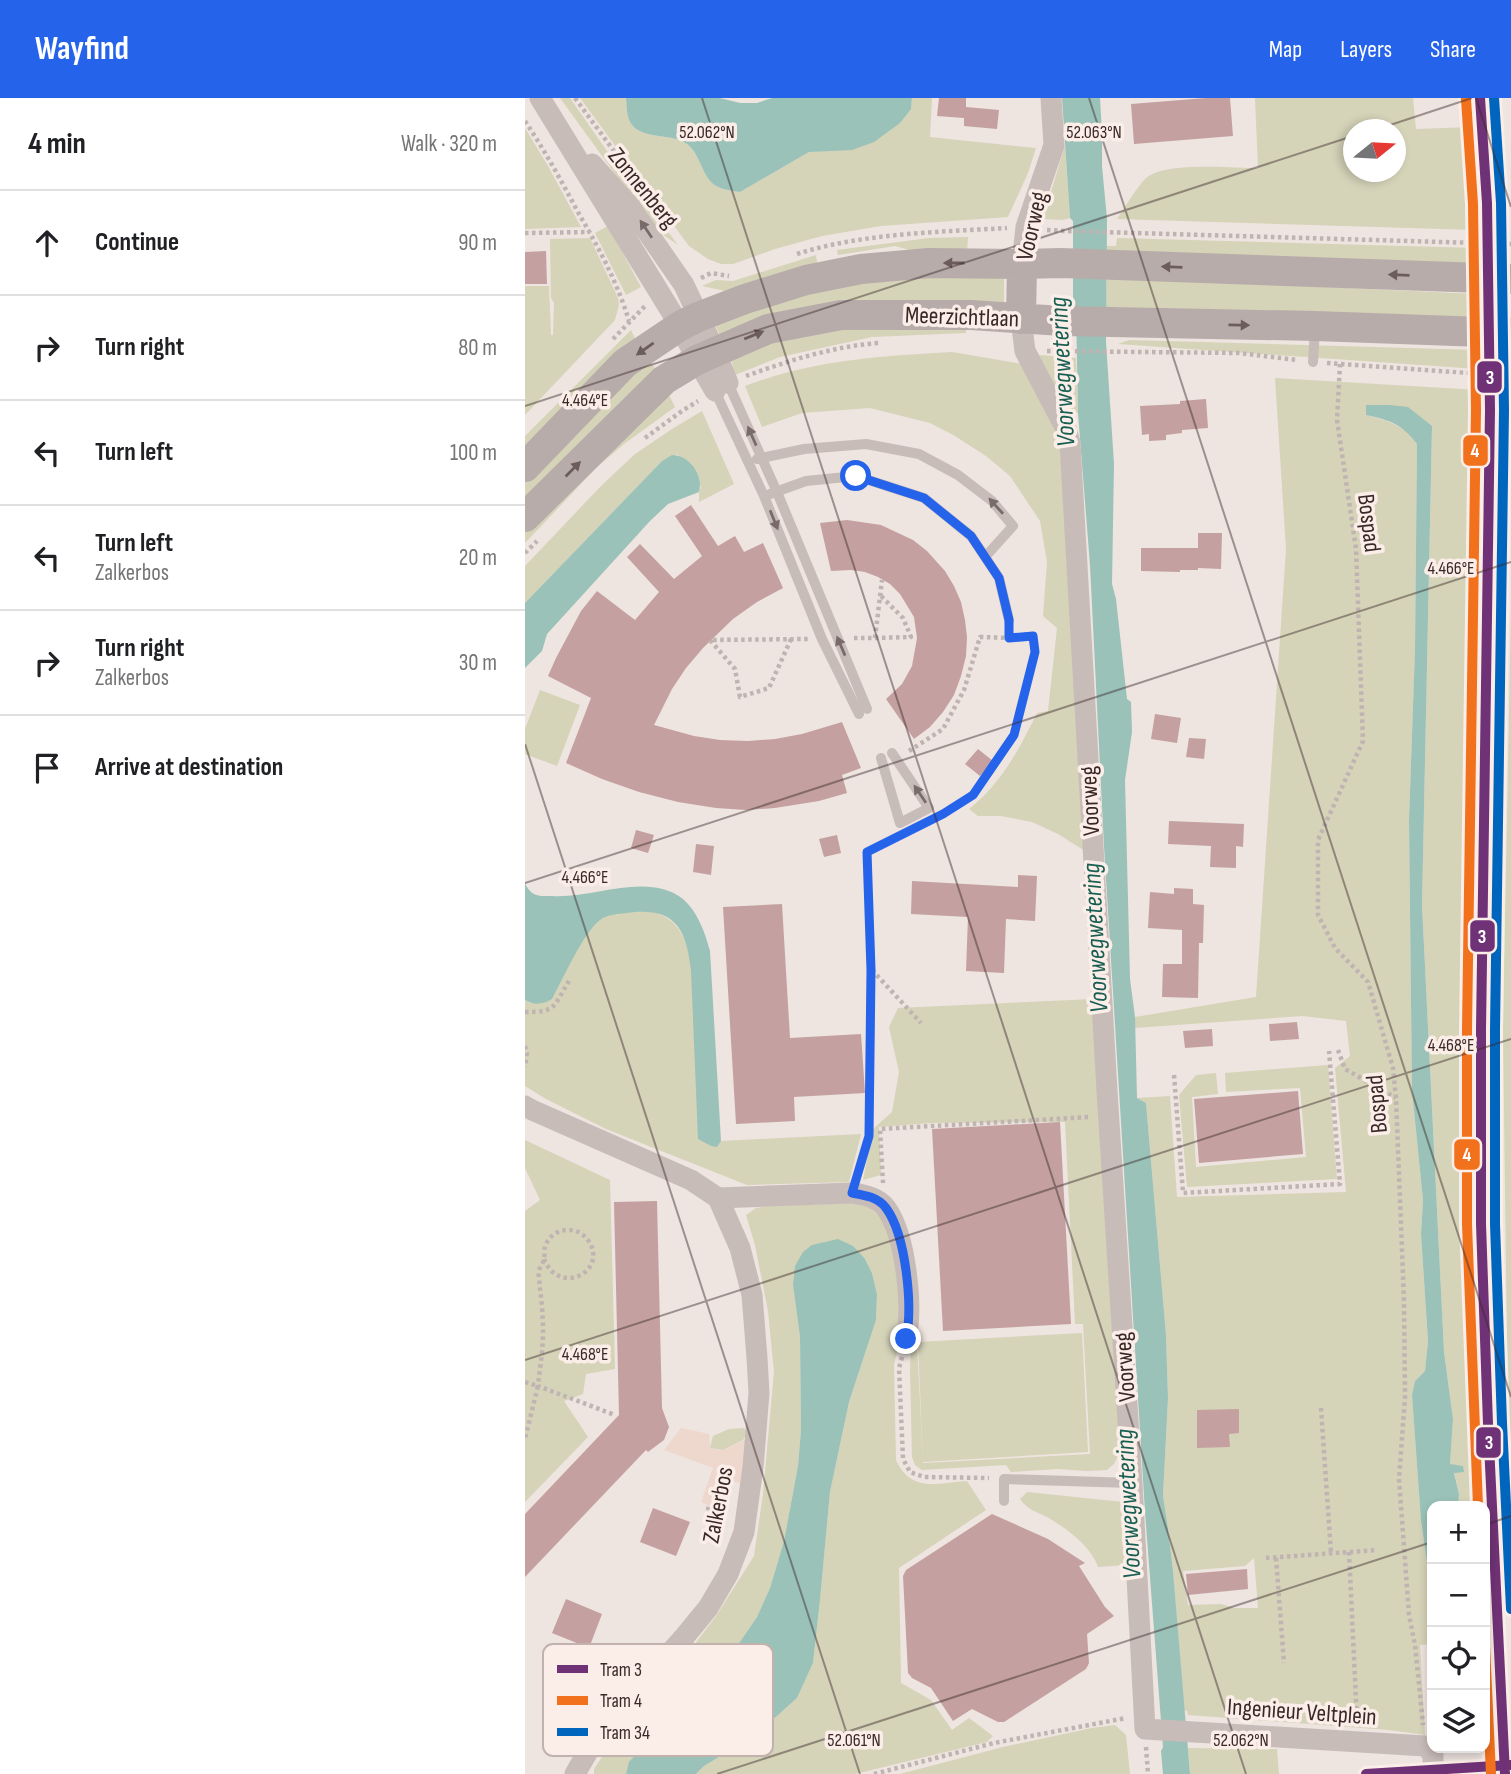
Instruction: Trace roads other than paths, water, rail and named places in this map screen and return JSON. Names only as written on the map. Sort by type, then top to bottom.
[{"type":"street","name":"Zonnenberg","points":[[540,98],[661,297],[689,321]]},
{"type":"street","name":"Voorweg","points":[[1051,98],[1055,145],[1026,228],[1021,319],[1025,351],[1066,429],[1070,443],[1108,1116],[1148,1725]]},
{"type":"street","name":"Zonnenberg","points":[[557,126],[630,206],[684,285],[689,321]]},
{"type":"street","name":"Meerzichtlaan","points":[[525,467],[625,363],[689,321],[745,299],[806,280],[860,269],[929,263],[1061,263],[1511,279]]},
{"type":"street","name":"Meerzichtlaan","points":[[525,517],[664,380],[706,355],[768,329],[841,316],[971,315],[1062,321],[1315,326],[1511,334]]},
{"type":"street","points":[[689,321],[722,387]]},
{"type":"street","points":[[525,1106],[691,1180],[718,1198],[852,1193],[869,1196],[885,1206],[897,1229],[906,1263],[909,1326],[906,1339]]},
{"type":"street","name":"Zalkerbos","points":[[678,1644],[708,1608],[729,1574],[744,1532],[753,1467],[759,1394],[752,1295],[740,1248],[718,1198]]},
{"type":"street","name":"Ingenieur Veltplein","points":[[1148,1725],[1188,1731],[1425,1746],[1433,1754],[1433,1774]]},
{"type":"street","name":"Zalkerbos","points":[[575,1774],[584,1756]]},
{"type":"lane","points":[[1313,362],[1315,326]]},
{"type":"lane","points":[[722,387],[777,492],[863,711],[822,639],[749,463],[722,387]]},
{"type":"lane","points":[[749,463],[761,457],[804,449],[866,444],[919,454],[958,475],[992,501],[1013,526],[985,557]]},
{"type":"lane","points":[[764,496],[806,481],[856,476],[924,498],[971,536],[999,578],[1009,620]]},
{"type":"lane","points":[[881,758],[900,822],[929,808],[894,756]]},
{"type":"lane","points":[[1003,1501],[1004,1479],[1132,1483]]},
{"type":"water","points":[[626,98],[720,98],[740,103],[757,103],[772,98],[912,98],[911,109],[900,123],[874,142],[852,150],[809,152],[740,192],[712,183],[689,145],[635,128],[628,118]]},
{"type":"water","points":[[1062,98],[1100,98],[1107,219],[1106,342],[1114,464],[1112,584],[1127,699],[1131,702],[1132,732],[1125,780],[1130,979],[1135,1017],[1137,1098],[1146,1103],[1166,1335],[1168,1398],[1163,1496],[1173,1571],[1190,1774],[1163,1774],[1161,1751],[1163,1747],[1145,1512],[1104,846],[1090,565],[1078,413],[1076,308],[1073,306],[1073,221],[1070,218]]},
{"type":"water","points":[[1366,405],[1408,407],[1432,426],[1422,905],[1444,1352],[1453,1419],[1450,1464],[1463,1466],[1464,1472],[1454,1473],[1458,1501],[1427,1501],[1427,1562],[1421,1521],[1412,1395],[1415,1381],[1425,1371],[1428,1341],[1421,1234],[1423,1200],[1412,1091],[1409,821],[1415,649],[1417,444],[1406,431],[1395,424],[1366,415]]},
{"type":"water","points":[[672,455],[684,458],[694,467],[699,479],[699,492],[668,504],[650,521],[547,634],[542,651],[525,668],[525,603],[662,461]]},
{"type":"water","points":[[525,883],[531,892],[544,896],[653,887],[669,891],[683,899],[693,910],[710,951],[721,1141],[717,1147],[698,1139],[691,970],[681,931],[666,916],[655,913],[626,913],[602,918],[580,945],[552,999],[532,1003],[525,1000]]},
{"type":"water","points":[[838,1239],[853,1246],[865,1259],[877,1294],[876,1320],[849,1402],[830,1492],[813,1663],[797,1698],[773,1719],[773,1644],[738,1644],[757,1617],[770,1588],[784,1541],[798,1466],[801,1430],[800,1337],[793,1285],[795,1266],[803,1252],[812,1245]]},
{"type":"water","points":[[635,1756],[720,1756],[696,1774],[626,1774],[629,1762]]},
{"type":"tram line","name":"3","points":[[1480,98],[1487,203],[1490,410],[1481,1029],[1481,1224],[1505,1774]]},
{"type":"tram line","name":"34","points":[[1494,98],[1501,203],[1504,410],[1495,1029],[1495,1224],[1511,1609]]},
{"type":"tram line","name":"4","points":[[1466,99],[1473,204],[1476,410],[1467,1029],[1467,1224],[1478,1501]]},
{"type":"tram line","name":"4","points":[[1487,1690],[1491,1774]]},
{"type":"tram line","name":"3","points":[[1366,1774],[1511,1765]]},
{"type":"water label","name":"Voorwegwetering","points":[[1063,372]]},
{"type":"water label","name":"Voorwegwetering","points":[[1096,938]]},
{"type":"water label","name":"Voorwegwetering","points":[[1129,1504]]}]
